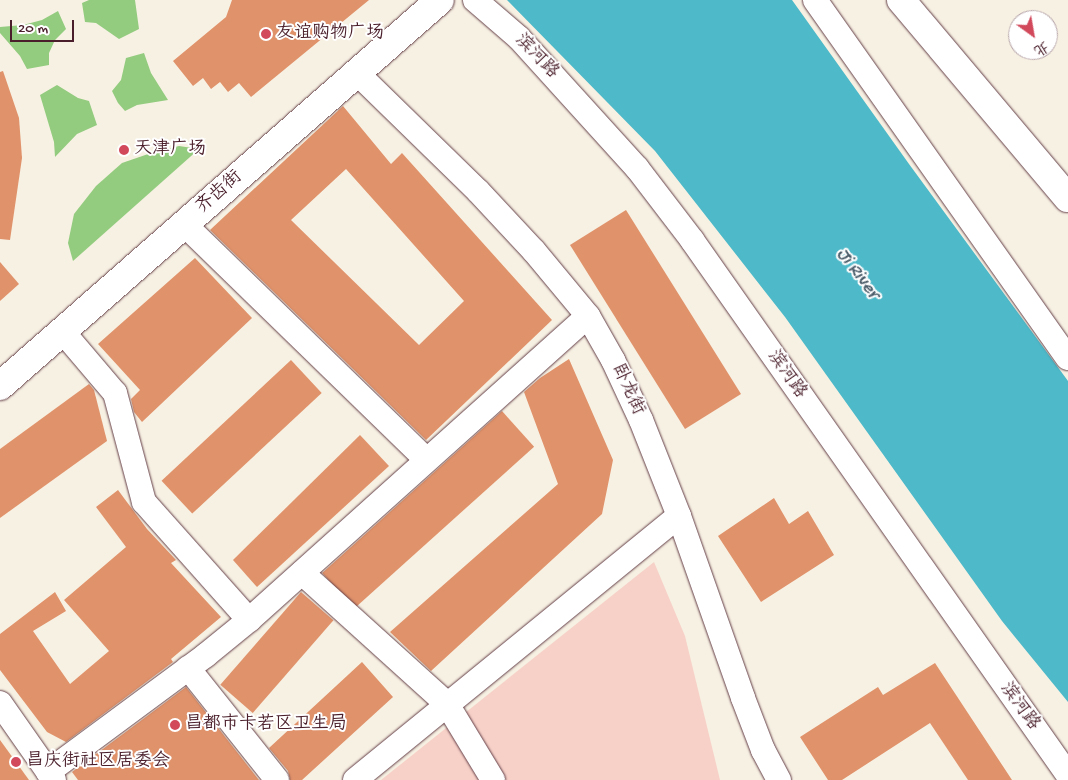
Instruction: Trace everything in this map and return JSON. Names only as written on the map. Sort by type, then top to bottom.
[{"type":"main road","name":"齐齿街","points":[[0,386],[440,0]]},
{"type":"main road","points":[[901,0],[1068,198]]},
{"type":"street","name":"滨河路","points":[[475,0],[519,38],[637,168],[697,248],[1068,775]]},
{"type":"street","points":[[815,0],[1068,358]]},
{"type":"street","name":"卧龙街","points":[[357,73],[478,191],[534,251],[588,316],[613,360],[629,394],[679,516],[763,750],[779,780]]},
{"type":"street","points":[[184,224],[426,459]]},
{"type":"street","points":[[0,703],[51,776],[249,620],[426,459],[588,316]]},
{"type":"street","points":[[63,332],[115,394],[144,502],[249,620]]},
{"type":"street","points":[[355,780],[679,516]]},
{"type":"street","points":[[302,573],[447,704],[492,780]]},
{"type":"street","points":[[188,668],[277,780]]},
{"type":"shaded area","points":[[654,562],[685,636],[720,780],[381,780]]},
{"type":"green space","points":[[89,0],[135,0],[139,29],[119,39],[96,23],[85,22],[82,3]]},
{"type":"green space","points":[[58,11],[66,29],[55,40],[49,53],[49,65],[27,69],[20,56],[0,33],[0,27],[23,25],[42,20]]},
{"type":"green space","points":[[144,53],[151,73],[168,100],[137,105],[125,111],[118,103],[112,91],[121,80],[126,58]]},
{"type":"green space","points":[[57,85],[78,98],[89,101],[97,125],[77,134],[55,157],[54,142],[40,95]]},
{"type":"green space","points":[[179,146],[199,149],[73,261],[68,243],[74,214],[96,186],[122,163]]},
{"type":"water","name":"Ji River","points":[[507,0],[792,0],[1068,381],[1068,702],[1002,621],[785,317],[655,151]]},
{"type":"building","name":"友谊购物广场","points":[[232,0],[369,0],[251,97],[239,83],[228,92],[220,82],[211,89],[203,78],[193,86],[173,61],[226,17]]},
{"type":"building","points":[[3,71],[19,118],[22,158],[10,240],[0,239],[0,72]]},
{"type":"building","points":[[343,106],[391,164],[402,153],[552,320],[426,440],[210,230]],"holes":[[[346,169],[464,301],[419,345],[291,220]]]},
{"type":"building","points":[[626,210],[741,394],[685,429],[570,245]]},
{"type":"building","points":[[195,258],[252,318],[142,422],[134,412],[131,399],[140,390],[98,344]]},
{"type":"building","points":[[0,262],[19,284],[0,301]]},
{"type":"building","points":[[569,359],[613,460],[602,514],[431,671],[390,632],[558,484],[524,392],[540,378]]},
{"type":"building","points":[[291,360],[322,393],[192,514],[162,481]]},
{"type":"building","points":[[89,384],[94,390],[107,441],[0,518],[0,449]]},
{"type":"building","points":[[502,411],[534,447],[354,609],[322,573]]},
{"type":"building","points":[[360,435],[389,466],[257,587],[233,560]]},
{"type":"building","points":[[118,490],[147,529],[176,560],[171,563],[221,617],[171,659],[173,662],[66,742],[47,732],[0,670],[0,634],[55,592],[66,611],[33,631],[70,684],[109,651],[64,600],[126,547],[96,507]]},
{"type":"building","points":[[774,498],[789,524],[808,511],[834,555],[761,602],[718,536]]},
{"type":"building","points":[[301,592],[333,620],[253,713],[220,685]]},
{"type":"building","points":[[362,662],[393,697],[302,780],[290,780],[288,771],[269,748]]},
{"type":"building","points":[[935,663],[1012,780],[968,780],[930,723],[842,780],[828,780],[800,737],[878,687],[883,695]]},
{"type":"building","name":"昌都市卡若区卫生局","points":[[186,687],[259,780],[78,780],[72,772]]},
{"type":"building","points":[[0,740],[29,780],[0,780]]},
{"type":"place","name":"友谊购物广场","points":[[266,34]]},
{"type":"place","name":"天津广场","points":[[124,150]]},
{"type":"place","name":"昌都市卡若区卫生局","points":[[175,725]]},
{"type":"place","name":"昌庆街社区居委会","points":[[16,762]]}]
